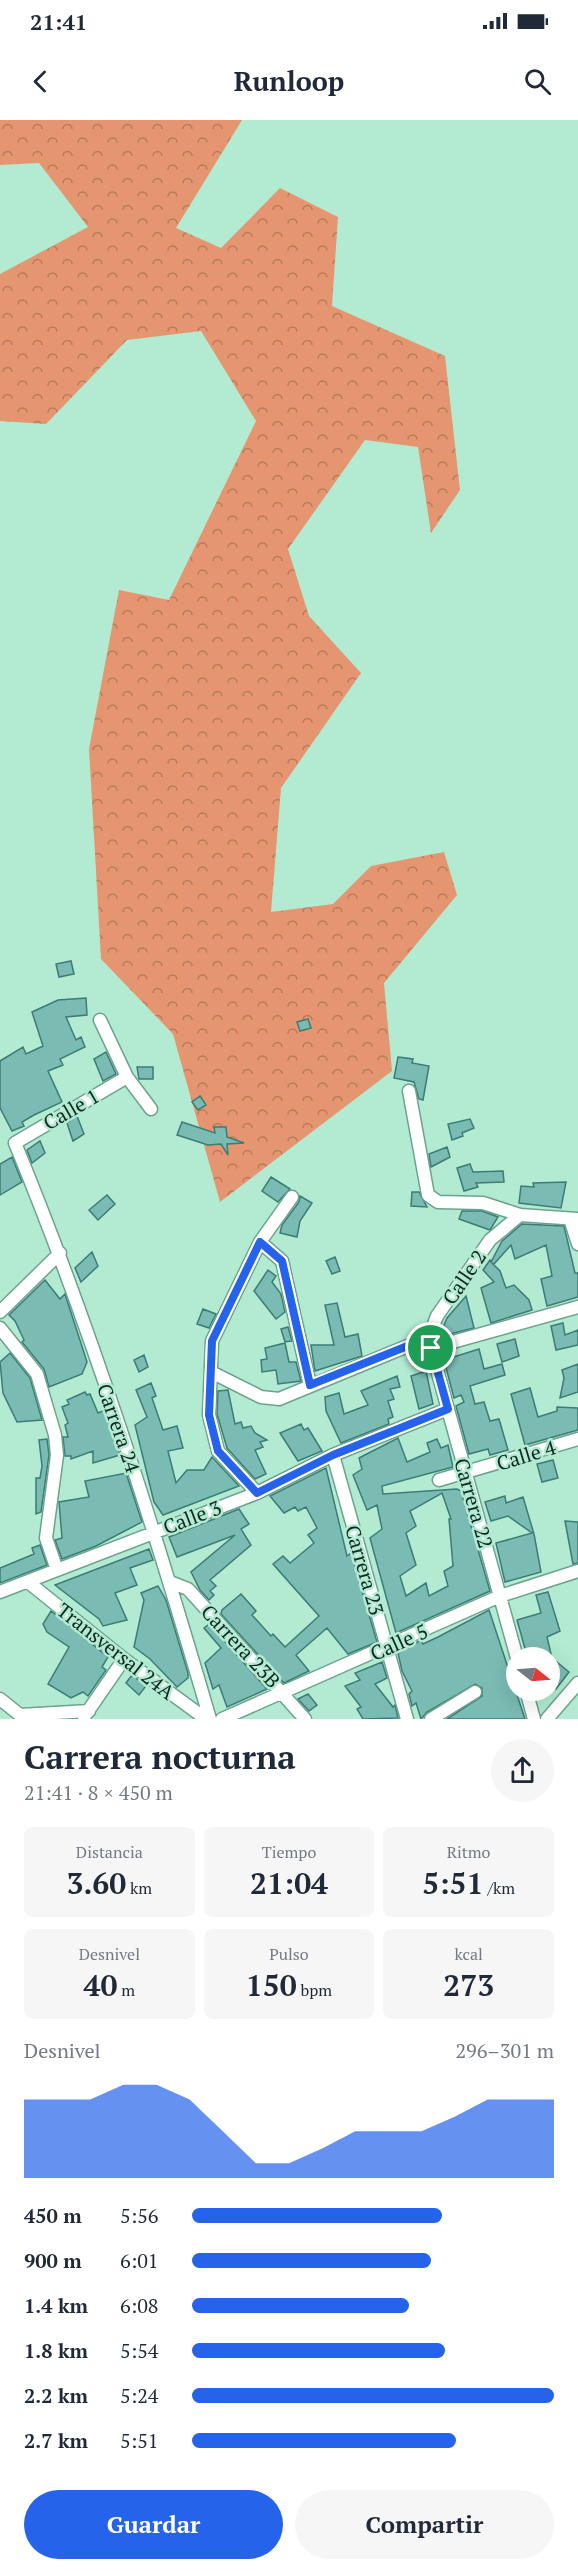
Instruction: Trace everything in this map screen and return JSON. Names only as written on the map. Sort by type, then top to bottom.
[{"type":"street","points":[[100,1020],[127,1077],[151,1109]]},
{"type":"street","name":"Calle 1","points":[[15,1143],[127,1077]]},
{"type":"street","points":[[409,1091],[428,1195],[438,1202],[483,1203],[520,1215],[574,1219],[578,1244]]},
{"type":"street","name":"Carrera 24","points":[[15,1143],[60,1253],[154,1532],[208,1719]]},
{"type":"street","points":[[257,1493],[218,1451],[209,1415],[212,1341],[260,1242],[292,1197]]},
{"type":"street","name":"Calle 2","points":[[431,1348],[430,1332],[437,1316],[490,1240],[520,1215]]},
{"type":"street","points":[[260,1242],[282,1261],[310,1385]]},
{"type":"street","points":[[0,1312],[60,1253]]},
{"type":"street","points":[[211,1372],[261,1397],[279,1399],[410,1345],[431,1348],[578,1307]]},
{"type":"street","points":[[0,1328],[37,1374],[55,1436],[57,1455],[46,1538],[57,1570]]},
{"type":"street","name":"Carrera 22","points":[[431,1348],[514,1647]]},
{"type":"street","name":"Calle 3","points":[[0,1592],[257,1493],[333,1455],[448,1409]]},
{"type":"street","name":"Calle 4","points":[[439,1480],[578,1439]]},
{"type":"street","name":"Carrera 23","points":[[333,1455],[407,1719]]},
{"type":"street","name":"Calle 5","points":[[222,1719],[500,1596],[578,1571]]},
{"type":"street","name":"Transversal 24A","points":[[28,1582],[124,1659],[208,1719]]},
{"type":"street","name":"Carrera 23B","points":[[170,1582],[188,1589],[305,1719]]},
{"type":"street","points":[[0,1700],[20,1715],[85,1715],[124,1659]]},
{"type":"street","points":[[546,1719],[578,1683]]},
{"type":"street","points":[[430,1719],[475,1692]]},
{"type":"street","points":[[529,1701],[534,1719]]},
{"type":"green space","points":[[0,120],[242,120],[176,228],[221,248],[280,188],[338,217],[332,306],[445,356],[460,490],[431,533],[418,447],[365,440],[288,549],[309,616],[361,673],[281,788],[271,912],[333,904],[371,866],[444,852],[457,895],[384,983],[392,1071],[220,1202],[173,1034],[101,959],[89,749],[119,590],[169,600],[256,421],[201,331],[127,340],[46,424],[0,421],[0,274],[88,227],[39,163],[0,165]]},
{"type":"building","points":[[71,961],[74,974],[59,977],[56,964]]},
{"type":"building","points":[[86,998],[87,1015],[66,1017],[76,1040],[81,1037],[85,1047],[60,1059],[63,1065],[48,1071],[62,1102],[34,1115],[22,1122],[24,1126],[12,1131],[0,1108],[0,1061],[23,1047],[26,1054],[43,1046],[32,1012],[58,1000]]},
{"type":"building","points":[[308,1019],[311,1028],[300,1031],[297,1022]]},
{"type":"building","points":[[106,1052],[116,1074],[103,1081],[94,1059]]},
{"type":"building","points":[[398,1057],[413,1059],[412,1063],[429,1066],[423,1100],[419,1099],[414,1082],[394,1078]]},
{"type":"building","points":[[137,1067],[153,1067],[153,1079],[139,1079]]},
{"type":"building","points":[[200,1096],[206,1105],[198,1110],[192,1102]]},
{"type":"building","points":[[77,1116],[84,1134],[73,1141],[67,1123]]},
{"type":"building","points":[[470,1119],[474,1128],[452,1140],[448,1124]]},
{"type":"building","points":[[182,1122],[215,1133],[214,1127],[226,1127],[227,1137],[244,1143],[227,1144],[228,1155],[221,1144],[208,1145],[177,1135]]},
{"type":"building","points":[[40,1141],[45,1153],[32,1163],[27,1150]]},
{"type":"building","points":[[447,1147],[450,1157],[431,1167],[429,1154]]},
{"type":"building","points":[[12,1157],[22,1182],[0,1195],[0,1164]]},
{"type":"building","points":[[470,1164],[473,1172],[503,1171],[504,1182],[476,1183],[478,1187],[464,1191],[457,1168]]},
{"type":"building","points":[[271,1177],[290,1189],[278,1202],[262,1191]]},
{"type":"building","points":[[566,1182],[561,1208],[519,1203],[521,1186],[534,1187],[533,1183]]},
{"type":"building","points":[[412,1192],[419,1192],[427,1207],[411,1206]]},
{"type":"building","points":[[107,1195],[115,1204],[98,1220],[89,1210]]},
{"type":"building","points":[[300,1196],[312,1203],[300,1221],[297,1237],[280,1233],[282,1225],[299,1202]]},
{"type":"building","points":[[462,1211],[482,1211],[498,1217],[490,1230],[459,1219]]},
{"type":"building","points":[[522,1224],[564,1226],[575,1273],[578,1273],[578,1297],[547,1306],[541,1279],[552,1276],[546,1245],[515,1259],[511,1245],[494,1264],[492,1263],[500,1271],[506,1288],[514,1285],[529,1300],[532,1310],[491,1323],[481,1288],[494,1282],[483,1270],[490,1260],[491,1262],[502,1241]]},
{"type":"building","points":[[92,1252],[98,1266],[81,1282],[75,1268]]},
{"type":"building","points":[[335,1257],[340,1271],[332,1274],[326,1261]]},
{"type":"building","points":[[268,1270],[276,1276],[272,1282],[281,1294],[285,1312],[276,1319],[254,1291]]},
{"type":"building","points":[[45,1280],[60,1299],[65,1294],[87,1362],[82,1374],[49,1387],[44,1369],[22,1342],[24,1340],[15,1321],[9,1315]]},
{"type":"building","points":[[466,1296],[474,1328],[446,1335],[444,1325],[447,1318]]},
{"type":"building","points":[[337,1303],[345,1337],[358,1334],[362,1356],[315,1371],[311,1345],[334,1345],[325,1305]]},
{"type":"building","points":[[203,1309],[216,1314],[209,1328],[197,1324]]},
{"type":"building","points":[[563,1323],[565,1335],[578,1330],[578,1345],[556,1350],[551,1326]]},
{"type":"building","points":[[288,1327],[292,1341],[285,1342],[281,1329]]},
{"type":"building","points":[[515,1339],[519,1356],[502,1362],[497,1344]]},
{"type":"building","points":[[285,1343],[289,1362],[296,1362],[301,1381],[278,1384],[276,1370],[262,1372],[261,1360],[267,1359],[265,1348]]},
{"type":"building","points":[[479,1349],[484,1369],[502,1364],[505,1375],[470,1386],[475,1404],[484,1402],[490,1421],[499,1419],[508,1450],[490,1455],[488,1449],[469,1454],[456,1406],[464,1402],[461,1395],[454,1398],[444,1360]]},
{"type":"building","points":[[10,1353],[30,1378],[42,1420],[17,1422],[3,1393],[0,1362]]},
{"type":"building","points":[[144,1355],[148,1367],[139,1372],[134,1360]]},
{"type":"building","points":[[578,1364],[578,1392],[560,1398],[564,1378],[562,1370]]},
{"type":"building","points":[[426,1371],[433,1404],[419,1409],[411,1376]]},
{"type":"building","points":[[397,1376],[400,1387],[390,1389],[394,1399],[388,1401],[393,1417],[388,1419],[389,1424],[341,1443],[326,1411],[325,1397],[339,1393],[344,1414],[368,1405],[361,1391]]},
{"type":"building","points":[[151,1383],[156,1396],[152,1398],[163,1430],[177,1426],[183,1448],[168,1451],[176,1483],[187,1470],[204,1470],[212,1457],[239,1486],[163,1515],[154,1502],[135,1425],[147,1417],[136,1390]]},
{"type":"building","points":[[530,1388],[538,1417],[557,1411],[557,1407],[578,1408],[578,1430],[525,1445],[511,1394]]},
{"type":"building","points":[[228,1390],[235,1424],[241,1422],[243,1428],[251,1426],[255,1433],[267,1440],[260,1442],[263,1447],[255,1450],[266,1474],[255,1479],[227,1448],[217,1414],[218,1391]]},
{"type":"building","points":[[85,1392],[87,1395],[90,1394],[98,1413],[105,1410],[120,1455],[93,1463],[93,1451],[71,1459],[71,1456],[65,1456],[63,1437],[68,1437],[65,1425],[68,1423],[62,1407],[69,1404],[67,1400]]},
{"type":"building","points":[[301,1424],[304,1430],[308,1428],[322,1451],[298,1461],[280,1433]]},
{"type":"building","points":[[398,1438],[407,1462],[430,1452],[427,1443],[437,1439],[441,1448],[448,1445],[453,1467],[382,1486],[383,1494],[457,1489],[461,1491],[490,1591],[396,1633],[370,1538],[382,1529],[377,1505],[367,1510],[353,1475],[362,1469],[359,1458]],"holes":[[[442,1493],[451,1519],[449,1519],[453,1566],[444,1571],[448,1586],[429,1596],[426,1583],[406,1596],[400,1576],[416,1565],[406,1533],[416,1526],[410,1511]]]},
{"type":"building","points":[[47,1439],[49,1455],[41,1512],[36,1514],[36,1478],[40,1478],[42,1466],[39,1440]]},
{"type":"building","points":[[553,1460],[558,1478],[542,1482],[537,1464]]},
{"type":"building","points":[[326,1468],[347,1556],[351,1553],[377,1642],[348,1654],[327,1628],[296,1655],[309,1671],[284,1683],[221,1614],[222,1610],[241,1594],[256,1611],[252,1615],[271,1636],[273,1634],[285,1647],[319,1616],[273,1564],[283,1556],[290,1563],[314,1543],[308,1535],[317,1528],[306,1507],[298,1511],[295,1507],[284,1513],[270,1496]]},
{"type":"building","points":[[126,1473],[142,1522],[96,1546],[62,1559],[55,1540],[62,1538],[59,1502],[89,1497],[85,1481]]},
{"type":"building","points":[[505,1496],[506,1503],[523,1497],[534,1534],[541,1572],[505,1582],[496,1543],[532,1533],[508,1516],[491,1521],[485,1502]]},
{"type":"building","points":[[239,1509],[249,1524],[241,1529],[251,1545],[210,1580],[216,1586],[210,1591],[214,1595],[209,1600],[200,1590],[191,1572],[235,1535],[177,1557],[169,1537]]},
{"type":"building","points":[[565,1521],[578,1522],[578,1563],[573,1564]]},
{"type":"building","points":[[40,1545],[47,1565],[0,1583],[0,1568],[34,1554],[32,1548]]},
{"type":"building","points":[[149,1549],[153,1560],[130,1568],[137,1585],[115,1593],[127,1620],[103,1626],[99,1619],[55,1585]]},
{"type":"building","points":[[158,1586],[166,1600],[188,1673],[188,1678],[177,1687],[150,1659],[134,1647],[144,1600],[141,1593]]},
{"type":"building","points":[[548,1592],[560,1631],[547,1637],[549,1647],[525,1647],[517,1620],[541,1613],[536,1595]]},
{"type":"building","points":[[489,1610],[506,1661],[506,1701],[519,1701],[525,1719],[447,1719],[482,1696],[482,1688],[475,1684],[427,1712],[421,1719],[416,1703],[412,1706],[409,1694],[412,1691],[402,1671],[398,1653],[421,1640],[423,1644]]},
{"type":"building","points":[[51,1611],[108,1657],[102,1667],[106,1670],[88,1696],[83,1692],[71,1698],[48,1684],[69,1647],[47,1632],[43,1624]]},
{"type":"building","points":[[209,1624],[267,1689],[227,1707],[219,1685],[213,1689],[205,1663],[221,1648],[204,1628]]},
{"type":"building","points":[[382,1662],[387,1678],[375,1684],[393,1707],[395,1705],[398,1718],[363,1719],[357,1709],[361,1707],[345,1686],[360,1680],[355,1673]]},
{"type":"building","points":[[560,1665],[569,1672],[560,1684]]},
{"type":"building","points":[[132,1675],[146,1686],[139,1695],[126,1683]]},
{"type":"building","points":[[308,1694],[317,1705],[309,1711],[298,1699]]},
{"type":"route","points":[[260,1242],[282,1261],[310,1385],[410,1345],[431,1348],[448,1409],[333,1455],[257,1493],[218,1451],[209,1415],[212,1341],[260,1242]]}]
